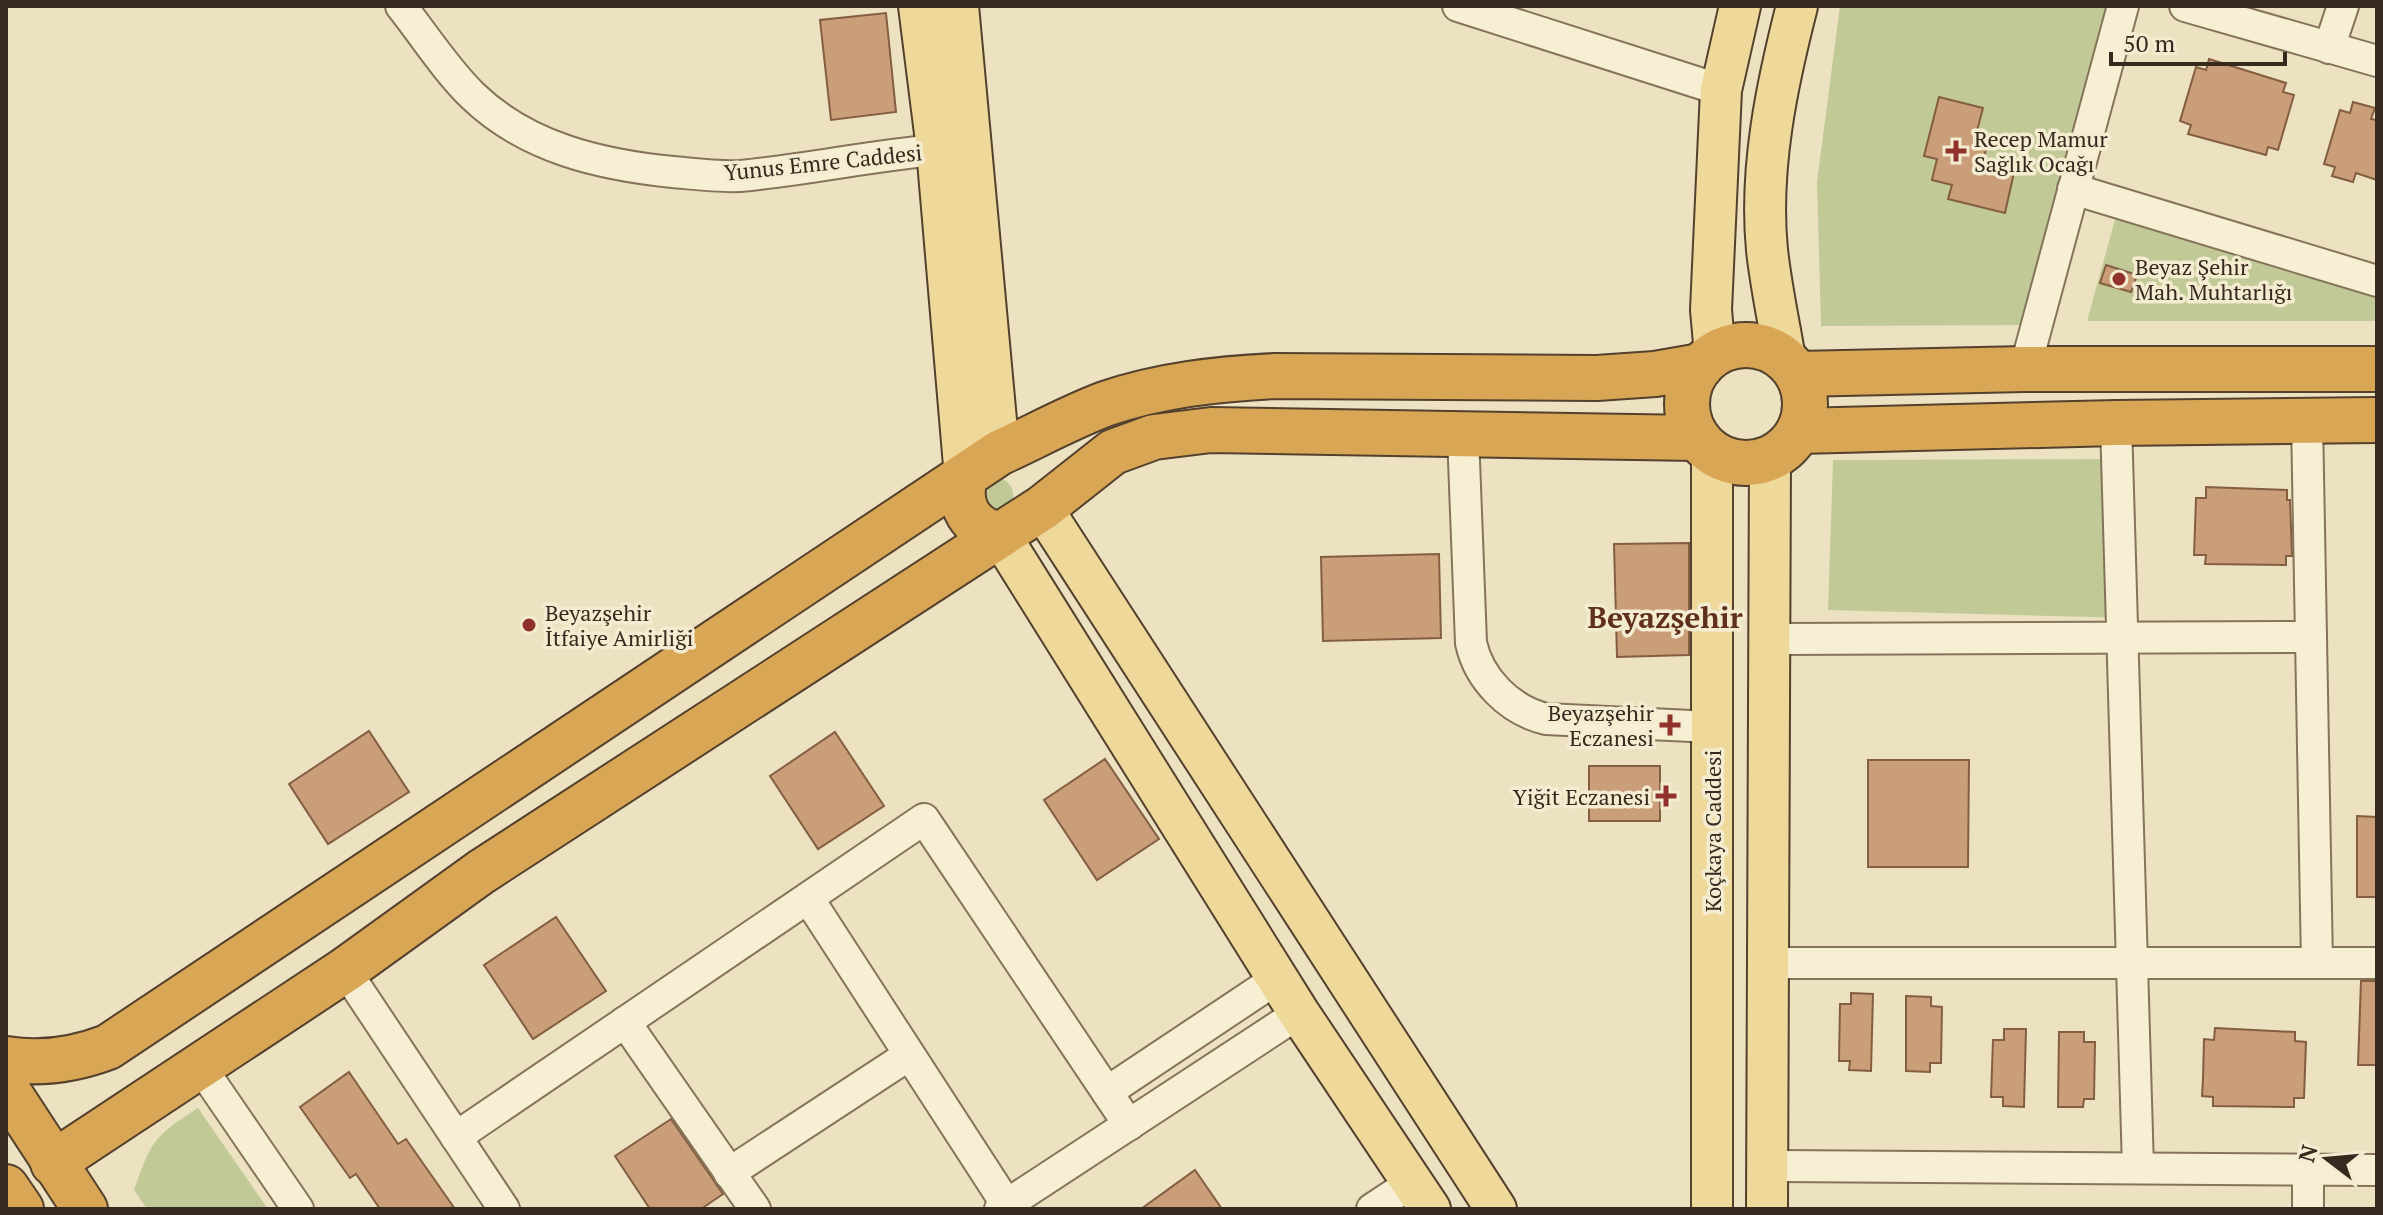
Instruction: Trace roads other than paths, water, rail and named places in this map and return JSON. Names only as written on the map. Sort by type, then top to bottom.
[{"type":"highway","points":[[6,1059],[47,1062],[89,1055],[108,1047],[982,465],[1106,404],[1199,382],[1275,376],[1597,378],[1655,374],[1708,360],[1733,347],[1752,345],[1769,350],[1792,367],[1804,391],[1805,412],[1785,445]]},
{"type":"highway","points":[[1708,360],[1691,382],[1687,401],[1689,419],[1704,445],[1730,462],[1750,464],[1785,445],[2116,423],[2377,420]]},
{"type":"highway","points":[[1792,367],[2377,369]]},
{"type":"highway","points":[[53,1163],[345,970],[481,872],[1042,508],[1113,452],[1154,437],[1182,432],[1463,434],[1704,445]]},
{"type":"highway","points":[[1000,535],[987,532],[967,515],[961,489],[982,465],[1023,464],[1031,474],[1042,508]]},
{"type":"highway","points":[[448,822],[481,872]]},
{"type":"highway","points":[[308,915],[345,970]]},
{"type":"highway","points":[[6,1088],[85,1209]]},
{"type":"highway","points":[[6,1187],[21,1209]]},
{"type":"main road","points":[[919,6],[954,148]]},
{"type":"main road","points":[[958,6],[954,148],[982,465]]},
{"type":"main road","points":[[1708,360],[1721,90],[1740,6]]},
{"type":"main road","points":[[1792,367],[1767,249],[1766,221],[1775,106],[1797,6]]},
{"type":"main road","points":[[1721,90],[1775,106]]},
{"type":"main road","name":"Koçkaya Caddesi","points":[[1704,445],[1712,727],[1712,1209]]},
{"type":"main road","points":[[1767,1209],[1770,639],[1785,445]]},
{"type":"main road","points":[[1042,508],[1496,1209]]},
{"type":"main road","points":[[1000,535],[1299,1013],[1422,1196]]},
{"type":"street","name":"Yunus Emre Caddesi","points":[[401,6],[471,94],[490,110],[532,137],[610,164],[689,174],[737,176],[954,148]]},
{"type":"street","points":[[1458,6],[1526,15],[1721,90]]},
{"type":"street","points":[[2025,369],[2123,6]]},
{"type":"street","points":[[2185,6],[2377,61]]},
{"type":"street","points":[[2329,48],[2343,6]]},
{"type":"street","points":[[2073,189],[2377,281]]},
{"type":"street","points":[[2307,420],[2317,963]]},
{"type":"street","points":[[2116,423],[2138,1168]]},
{"type":"street","points":[[1463,434],[1471,643],[1474,657],[1488,682],[1528,713],[1546,719],[1712,727]]},
{"type":"street","points":[[1770,639],[2311,637]]},
{"type":"street","points":[[456,1137],[924,819],[1129,1125]]},
{"type":"street","points":[[808,898],[1004,1207],[1299,1013]]},
{"type":"street","points":[[1768,963],[2377,963]]},
{"type":"street","points":[[345,970],[504,1209]]},
{"type":"street","points":[[1107,1092],[1278,978]]},
{"type":"street","points":[[625,1022],[755,1209]]},
{"type":"street","points":[[729,1173],[909,1055]]},
{"type":"street","points":[[200,1066],[298,1209]]},
{"type":"street","points":[[1767,1166],[2377,1170]]},
{"type":"street","points":[[2308,1169],[2308,1209]]},
{"type":"street","points":[[1372,1209],[1422,1196]]},
{"type":"place","name":"Recep Mamur Sağlık Ocağı","points":[[1956,151]]},
{"type":"place","name":"Beyaz Şehir Mah. Muhtarlığı","points":[[2119,279]]},
{"type":"place","name":"Beyazşehir İtfaiye Amirliği","points":[[529,625]]},
{"type":"place","name":"Beyazşehir Eczanesi","points":[[1670,725]]},
{"type":"place","name":"Yiğit Eczanesi","points":[[1666,796]]},
{"type":"district","name":"Beyazşehir","points":[[1665,617]]}]
